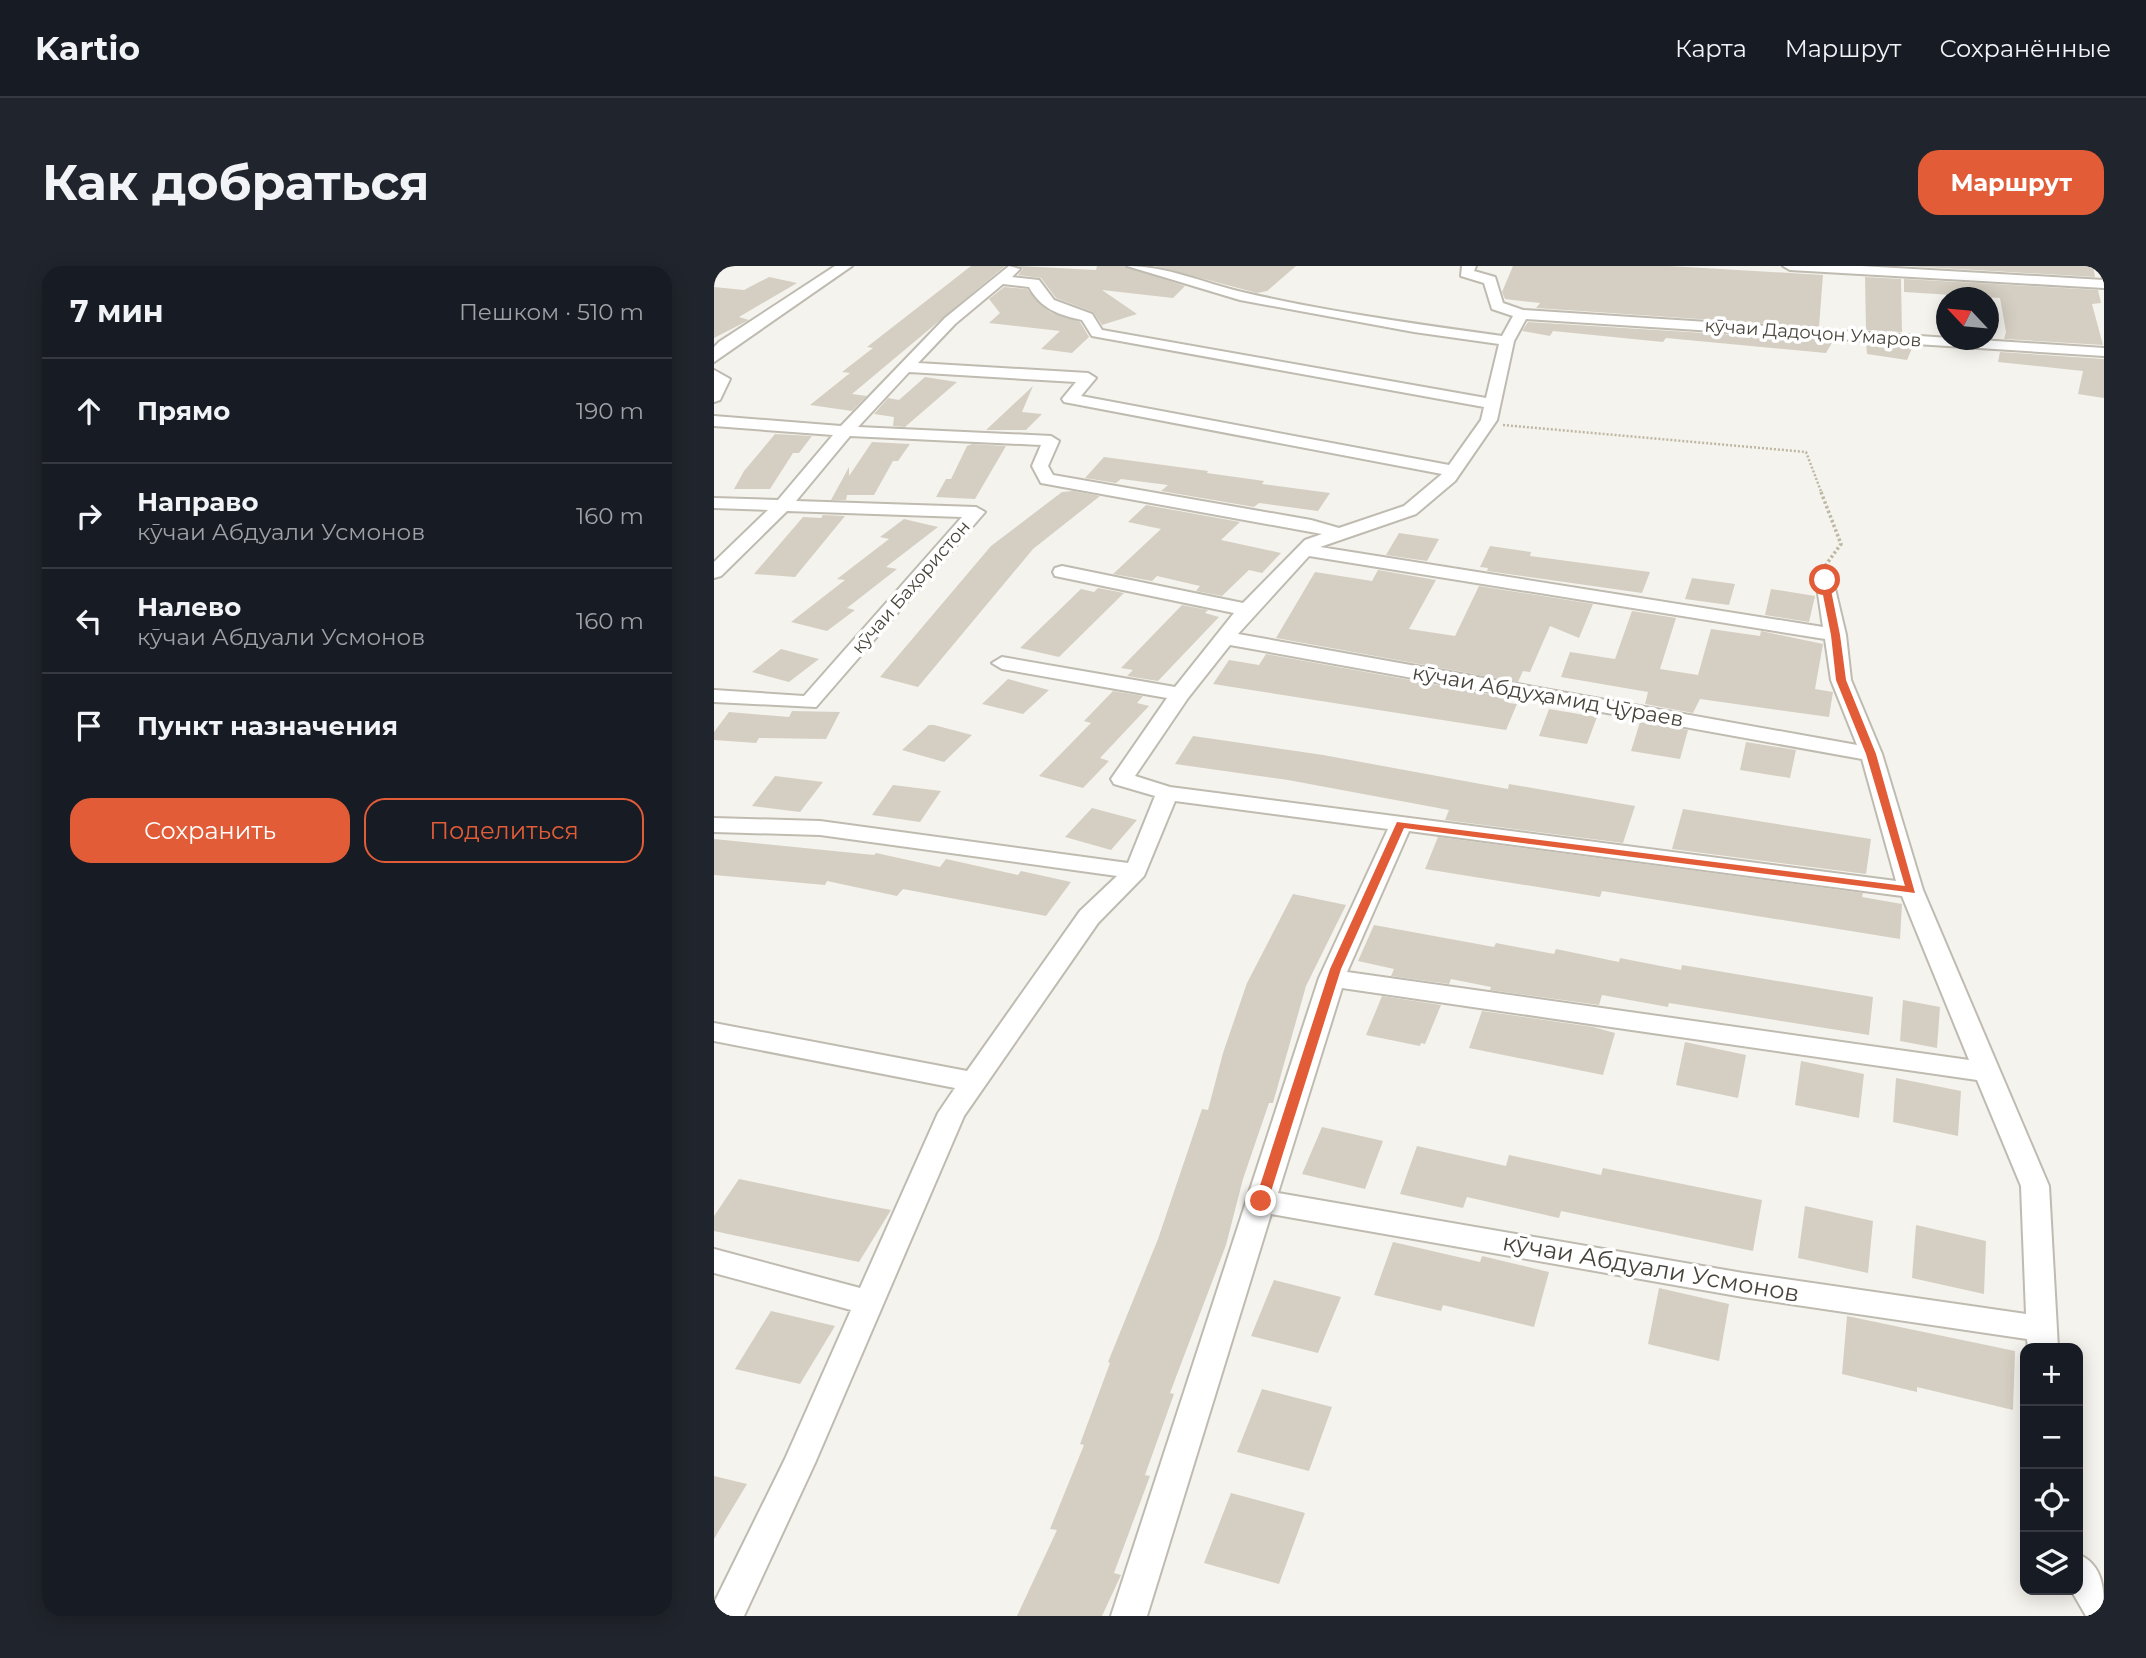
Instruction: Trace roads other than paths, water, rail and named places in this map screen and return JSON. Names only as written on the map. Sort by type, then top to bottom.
[{"type":"street","points":[[714,357],[724,344],[762,321],[808,285],[845,266]]},
{"type":"street","points":[[714,572],[783,505],[848,429],[950,321],[1017,266]]},
{"type":"street","points":[[1134,266],[1240,296],[1414,328],[1507,341]]},
{"type":"street","points":[[1469,266],[1466,273],[1490,280],[1497,306],[1521,314],[1507,341],[1490,414],[1454,471],[1410,510],[1311,544],[1247,610],[1180,694],[1122,779],[1167,793],[1911,890]]},
{"type":"street","points":[[1790,266],[2104,284]]},
{"type":"street","points":[[1000,280],[1034,283],[1041,298],[1059,312],[1087,317],[1097,333],[1490,414]]},
{"type":"street","name":"кӯчаи Дадоҷон Умаров","points":[[1521,314],[2104,352]]},
{"type":"street","points":[[906,367],[1088,378],[1070,399],[1454,471]]},
{"type":"street","points":[[714,397],[718,377]]},
{"type":"street","points":[[714,421],[779,428],[1051,440],[1040,466],[1047,479],[1311,525],[1339,534]]},
{"type":"street","name":"кӯчаи Баҳористон","points":[[714,503],[976,512],[808,703],[714,696]]},
{"type":"street","points":[[1305,550],[1836,635]]},
{"type":"street","points":[[1062,572],[1247,610]]},
{"type":"street","points":[[1825,580],[1836,635],[1841,680],[1871,754],[1911,890],[2035,1186],[2043,1339]]},
{"type":"street","name":"кӯчаи Абдуҳамид Ҷӯраев","points":[[1225,638],[1871,754]]},
{"type":"street","points":[[1002,663],[1180,694]]},
{"type":"street","points":[[726,1616],[799,1464],[952,1113],[1089,917],[1136,871],[1167,793]]},
{"type":"street","points":[[1129,1616],[1332,978],[1401,824]]},
{"type":"street","points":[[714,825],[820,828],[1136,871]]},
{"type":"street","points":[[1332,978],[1988,1072]]},
{"type":"street","points":[[714,1032],[973,1082]]},
{"type":"street","name":"кӯчаи Абдуали Усмонов","points":[[1261,1201],[2043,1339]]},
{"type":"street","points":[[714,1261],[869,1303]]},
{"type":"street","points":[[2083,1578],[2104,1613]]}]
